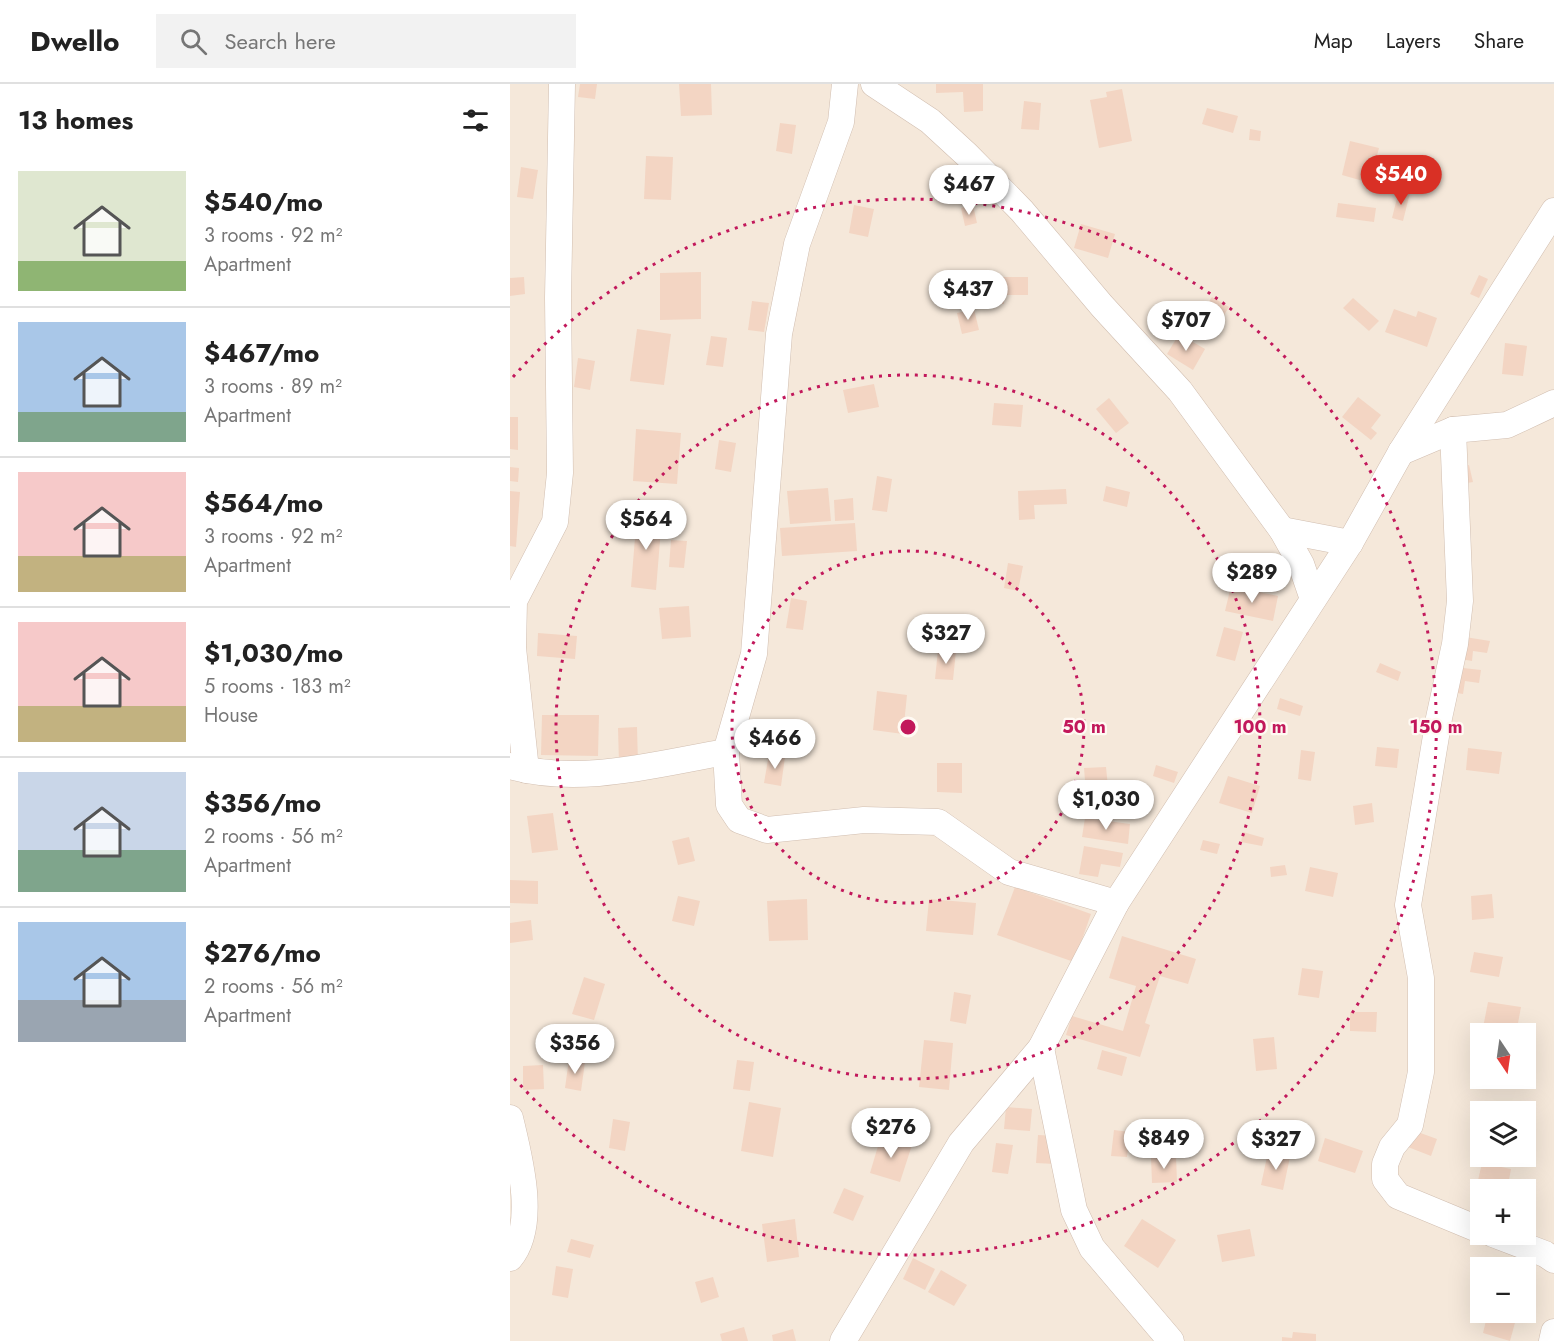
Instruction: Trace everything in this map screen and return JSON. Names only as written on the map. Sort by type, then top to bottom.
[{"type":"street","points":[[562,84],[558,298],[559,482],[555,522],[514,601],[513,648],[518,768],[596,774],[726,752]]},
{"type":"street","points":[[845,84],[841,122],[797,244],[779,334],[754,654],[726,752],[729,805],[739,820],[767,830],[864,820],[938,822],[1009,872],[1116,903]]},
{"type":"street","points":[[874,84],[930,121],[1022,211],[1102,306],[1180,391],[1282,530],[1302,564],[1313,599]]},
{"type":"street","points":[[843,1341],[961,1143],[1041,1048],[1116,903],[1350,543],[1401,452],[1554,211]]},
{"type":"street","points":[[1401,452],[1454,430],[1506,425],[1554,403]]},
{"type":"street","points":[[1454,430],[1460,600],[1455,644],[1439,718],[1427,803],[1408,905],[1421,978],[1421,1072],[1410,1125],[1392,1147],[1384,1164],[1385,1179],[1398,1196],[1470,1226]]},
{"type":"street","points":[[1282,530],[1350,543]]},
{"type":"street","points":[[1041,1048],[1074,1210],[1092,1248],[1171,1341]]},
{"type":"street","points":[[510,1118],[523,1171],[524,1222],[517,1250],[510,1258]]},
{"type":"street","points":[[1521,1245],[1554,1260]]},
{"type":"street","points":[[1552,1341],[1554,1332]]},
{"type":"shaded area","points":[[510,84],[1554,84],[1554,1341],[510,1341]]},
{"type":"building","points":[[580,84],[597,84],[595,99],[578,97]]},
{"type":"building","points":[[679,84],[711,84],[712,115],[681,116]]},
{"type":"building","points":[[936,84],[983,84],[983,111],[964,112],[963,92],[936,93]]},
{"type":"building","points":[[1122,89],[1132,141],[1099,148],[1090,100],[1107,97],[1106,92]]},
{"type":"building","points":[[1024,101],[1041,103],[1039,130],[1021,129]]},
{"type":"building","points":[[1207,108],[1238,116],[1233,133],[1202,124]]},
{"type":"building","points":[[780,123],[796,125],[792,154],[776,151]]},
{"type":"building","points":[[1250,129],[1261,131],[1260,141],[1249,140]]},
{"type":"building","points":[[1350,141],[1379,148],[1370,183],[1342,175]]},
{"type":"building","points":[[646,156],[673,157],[671,200],[644,199]]},
{"type":"building","points":[[521,167],[538,170],[533,199],[517,197]]},
{"type":"building","points":[[1399,190],[1410,193],[1403,221],[1392,218]]},
{"type":"building","points":[[1338,203],[1376,208],[1374,222],[1336,217]]},
{"type":"building","points":[[854,205],[874,209],[868,237],[849,233]]},
{"type":"building","points":[[973,205],[977,223],[965,226],[961,208]]},
{"type":"building","points":[[1081,224],[1115,234],[1108,258],[1074,248]]},
{"type":"building","points":[[701,272],[701,319],[660,320],[660,273]]},
{"type":"building","points":[[1479,275],[1488,279],[1479,298],[1470,294]]},
{"type":"building","points":[[524,277],[525,294],[510,296],[510,278]]},
{"type":"building","points":[[994,277],[1028,277],[1028,295],[1004,295],[1004,304],[994,304]]},
{"type":"building","points":[[1212,297],[1229,307],[1214,331],[1196,321]]},
{"type":"building","points":[[1353,298],[1379,321],[1369,331],[1343,308]]},
{"type":"building","points":[[752,301],[769,303],[764,332],[748,330]]},
{"type":"building","points":[[974,309],[979,330],[962,334],[957,313]]},
{"type":"building","points":[[1394,309],[1416,317],[1418,311],[1437,318],[1427,347],[1385,332]]},
{"type":"building","points":[[637,329],[671,334],[664,385],[630,381]]},
{"type":"building","points":[[1179,334],[1205,349],[1193,370],[1167,354]]},
{"type":"building","points":[[711,336],[727,338],[723,367],[706,365]]},
{"type":"building","points":[[1505,343],[1527,346],[1523,376],[1502,374]]},
{"type":"building","points":[[578,358],[595,361],[590,390],[574,387]]},
{"type":"building","points":[[874,384],[879,407],[848,413],[843,390]]},
{"type":"building","points":[[1358,397],[1381,415],[1371,428],[1377,433],[1371,440],[1342,417]]},
{"type":"building","points":[[1109,398],[1129,423],[1116,433],[1096,409]]},
{"type":"building","points":[[994,403],[1023,405],[1021,427],[992,425]]},
{"type":"building","points":[[510,417],[518,417],[518,450],[510,449]]},
{"type":"building","points":[[636,429],[681,433],[677,484],[633,481]]},
{"type":"building","points":[[719,440],[736,443],[731,472],[715,469]]},
{"type":"building","points":[[1469,465],[1473,482],[1462,484],[1458,468]]},
{"type":"building","points":[[510,467],[519,468],[518,482],[510,481]]},
{"type":"building","points":[[877,476],[892,479],[887,512],[872,510]]},
{"type":"building","points":[[1106,486],[1130,492],[1127,507],[1103,501]]},
{"type":"building","points":[[828,488],[831,521],[790,524],[787,491]]},
{"type":"building","points":[[1066,489],[1067,504],[1034,505],[1035,519],[1019,520],[1018,491]]},
{"type":"building","points":[[510,491],[520,492],[516,547],[510,546]]},
{"type":"building","points":[[853,498],[854,520],[835,521],[834,500]]},
{"type":"building","points":[[637,513],[662,516],[656,590],[631,587]]},
{"type":"building","points":[[855,523],[857,551],[782,556],[780,528]]},
{"type":"building","points":[[671,540],[687,541],[684,568],[669,567]]},
{"type":"building","points":[[1008,563],[1023,566],[1018,591],[1004,588]]},
{"type":"building","points":[[1231,586],[1278,596],[1273,621],[1225,611]]},
{"type":"building","points":[[791,598],[807,601],[803,630],[786,628]]},
{"type":"building","points":[[689,606],[691,637],[662,639],[659,608]]},
{"type":"building","points":[[1224,627],[1243,632],[1235,661],[1216,656]]},
{"type":"building","points":[[538,633],[577,636],[575,659],[537,656]]},
{"type":"building","points":[[1465,637],[1490,641],[1487,653],[1473,651],[1472,661],[1461,659]]},
{"type":"building","points":[[938,650],[956,651],[953,680],[935,679]]},
{"type":"building","points":[[1380,663],[1401,672],[1398,681],[1376,672]]},
{"type":"building","points":[[1454,667],[1481,670],[1479,683],[1465,681],[1463,694],[1451,692]]},
{"type":"building","points":[[877,691],[907,695],[903,734],[873,730]]},
{"type":"building","points":[[1280,698],[1303,706],[1300,716],[1277,709]]},
{"type":"building","points":[[542,715],[599,715],[598,756],[541,755]]},
{"type":"building","points":[[637,727],[638,764],[619,764],[618,728]]},
{"type":"building","points":[[1377,747],[1399,749],[1397,768],[1375,766]]},
{"type":"building","points":[[1468,748],[1502,752],[1499,774],[1466,770]]},
{"type":"building","points":[[1301,750],[1315,752],[1311,781],[1298,779]]},
{"type":"building","points":[[769,754],[785,757],[781,786],[764,783]]},
{"type":"building","points":[[937,763],[962,763],[962,793],[937,792]]},
{"type":"building","points":[[1156,765],[1178,772],[1174,783],[1153,776]]},
{"type":"building","points":[[1106,767],[1108,787],[1115,786],[1116,806],[1074,809],[1073,794],[1086,793],[1084,768]]},
{"type":"building","points":[[1228,776],[1260,786],[1252,813],[1219,803]]},
{"type":"building","points":[[1372,803],[1374,822],[1355,825],[1353,806]]},
{"type":"building","points":[[553,813],[558,850],[532,853],[527,816]]},
{"type":"building","points":[[1085,818],[1130,824],[1128,844],[1082,837]]},
{"type":"building","points":[[1243,832],[1264,838],[1262,846],[1241,842]]},
{"type":"building","points":[[689,837],[695,861],[678,865],[672,841]]},
{"type":"building","points":[[1203,840],[1220,844],[1217,854],[1200,850]]},
{"type":"building","points":[[1084,846],[1123,853],[1120,867],[1101,864],[1098,877],[1079,874]]},
{"type":"building","points":[[1285,865],[1287,875],[1271,877],[1270,867]]},
{"type":"building","points":[[1310,867],[1338,873],[1333,897],[1305,891]]},
{"type":"building","points":[[510,880],[538,881],[538,904],[510,903]]},
{"type":"building","points":[[1015,887],[1091,914],[1074,962],[997,935]]},
{"type":"building","points":[[1492,894],[1494,918],[1472,920],[1471,896]]},
{"type":"building","points":[[678,896],[700,901],[694,926],[672,921]]},
{"type":"building","points":[[807,899],[808,940],[769,941],[767,901]]},
{"type":"building","points":[[929,899],[976,903],[973,935],[926,931]]},
{"type":"building","points":[[531,920],[533,940],[510,943],[510,923]]},
{"type":"building","points":[[1122,936],[1196,959],[1188,984],[1160,976],[1145,1023],[1150,1025],[1140,1057],[1066,1035],[1072,1016],[1123,1031],[1136,986],[1109,978]]},
{"type":"building","points":[[1474,952],[1503,957],[1499,977],[1470,972]]},
{"type":"building","points":[[1302,968],[1323,971],[1319,998],[1298,995]]},
{"type":"building","points":[[584,977],[605,984],[594,1020],[572,1014]]},
{"type":"building","points":[[954,992],[971,995],[966,1024],[950,1021]]},
{"type":"building","points":[[1488,1002],[1521,1007],[1518,1023],[1484,1023]]},
{"type":"building","points":[[1350,1012],[1377,1012],[1376,1032],[1350,1031]]},
{"type":"building","points":[[1274,1037],[1277,1069],[1256,1071],[1253,1039]]},
{"type":"building","points":[[924,1040],[953,1043],[949,1090],[919,1087]]},
{"type":"building","points":[[1102,1050],[1127,1057],[1122,1076],[1097,1069]]},
{"type":"building","points":[[569,1059],[585,1062],[581,1091],[565,1088]]},
{"type":"building","points":[[737,1060],[754,1062],[750,1091],[733,1089]]},
{"type":"building","points":[[543,1065],[544,1089],[523,1090],[523,1066]]},
{"type":"building","points":[[749,1102],[781,1108],[773,1157],[741,1151]]},
{"type":"building","points":[[1006,1107],[1032,1109],[1030,1131],[1004,1129]]},
{"type":"building","points":[[613,1119],[630,1122],[625,1151],[609,1148]]},
{"type":"building","points":[[1114,1130],[1130,1132],[1127,1157],[1111,1156]]},
{"type":"building","points":[[1415,1131],[1437,1139],[1431,1156],[1408,1147]]},
{"type":"building","points":[[1038,1135],[1057,1136],[1055,1164],[1036,1163]]},
{"type":"building","points":[[881,1136],[912,1145],[900,1182],[870,1173]]},
{"type":"building","points":[[1325,1138],[1363,1151],[1355,1173],[1318,1161]]},
{"type":"building","points":[[996,1143],[1013,1145],[1008,1174],[992,1172]]},
{"type":"building","points":[[1268,1152],[1290,1157],[1283,1190],[1261,1185]]},
{"type":"building","points":[[1176,1156],[1177,1182],[1152,1183],[1151,1157]]},
{"type":"building","points":[[1481,1167],[1511,1169],[1509,1179],[1478,1179]]},
{"type":"building","points":[[844,1188],[864,1196],[853,1221],[833,1213]]},
{"type":"building","points":[[795,1219],[799,1257],[767,1262],[762,1224]]},
{"type":"building","points":[[1142,1219],[1176,1240],[1158,1268],[1124,1246]]},
{"type":"building","points":[[1250,1229],[1255,1256],[1222,1262],[1217,1235]]},
{"type":"building","points":[[571,1239],[594,1245],[590,1258],[567,1252]]},
{"type":"building","points":[[913,1258],[935,1269],[925,1290],[903,1279]]},
{"type":"building","points":[[556,1266],[573,1269],[568,1298],[552,1295]]},
{"type":"building","points":[[941,1270],[967,1285],[954,1306],[928,1292]]},
{"type":"building","points":[[713,1277],[719,1297],[701,1303],[695,1282]]},
{"type":"building","points":[[1485,1323],[1515,1323],[1510,1341],[1483,1333]]},
{"type":"building","points":[[744,1327],[748,1341],[722,1341],[720,1334]]},
{"type":"building","points":[[793,1329],[796,1341],[773,1341],[772,1335]]},
{"type":"building","points":[[1293,1332],[1316,1334],[1316,1341],[1282,1341],[1282,1337],[1292,1338]]}]
